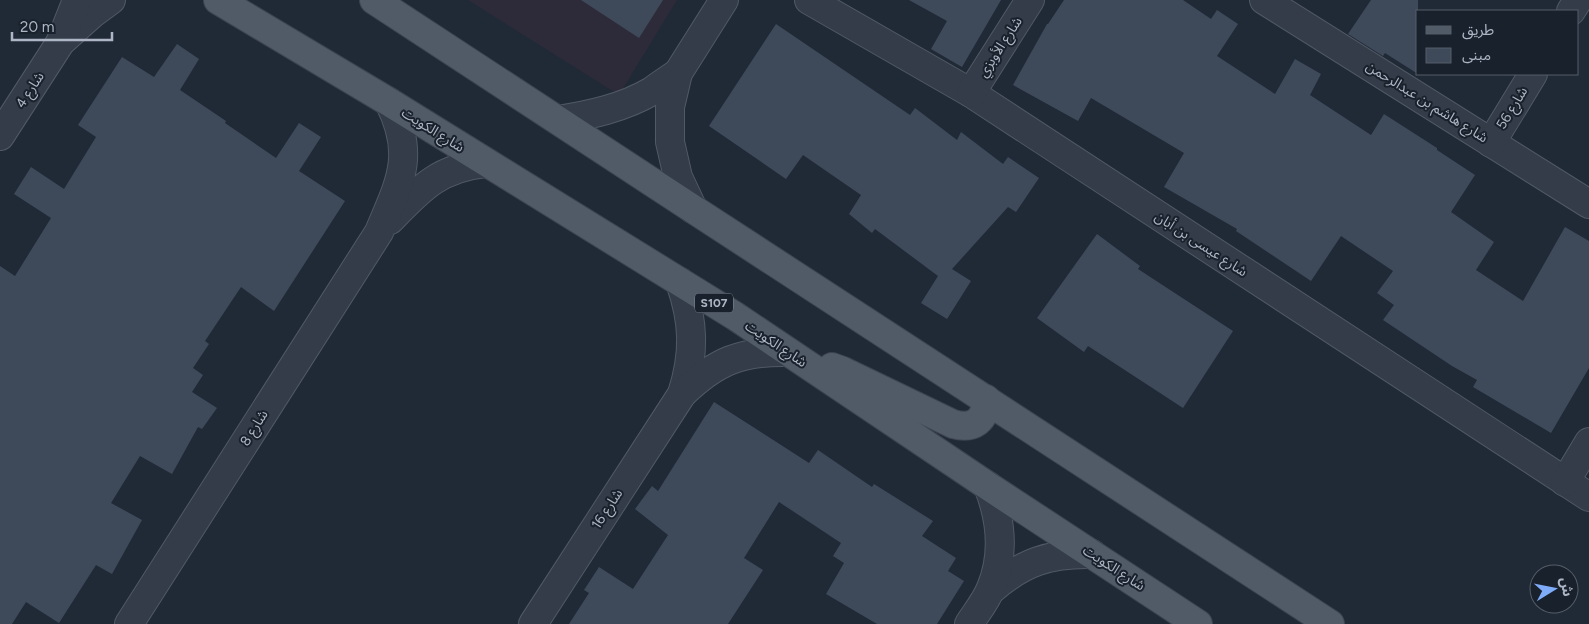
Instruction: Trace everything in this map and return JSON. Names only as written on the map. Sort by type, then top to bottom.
[{"type":"main road","name":"شارع الكويت","points":[[218,0],[389,102],[680,282],[1198,624]]},
{"type":"main road","points":[[374,0],[1330,624]]},
{"type":"main road","points":[[788,352],[844,371],[953,424],[962,426],[977,422],[983,416],[986,408],[986,399]]},
{"type":"street","name":"شارع 4","points":[[0,136],[60,43],[77,0]]},
{"type":"street","name":"شارع 4","points":[[60,43],[110,0]]},
{"type":"street","points":[[693,209],[678,177],[670,142],[670,107],[678,73],[724,0]]},
{"type":"street","name":"شارع عيسى بن أبان","points":[[809,0],[971,93],[1589,497]]},
{"type":"street","name":"شارع الأوبزي","points":[[971,93],[1030,0]]},
{"type":"street","name":"شارع هاشم بن عبدالرحمن","points":[[1264,0],[1302,10],[1491,143],[1589,204]]},
{"type":"street","points":[[558,120],[590,115],[621,106],[651,91],[678,73]]},
{"type":"street","name":"شارع 56","points":[[1491,143],[1532,75]]},
{"type":"street","name":"شارع 8","points":[[129,624],[379,232],[399,184],[403,167],[402,134],[397,117],[389,102]]},
{"type":"street","name":"شارع 8","points":[[379,232],[416,193],[436,178],[468,165],[486,163]]},
{"type":"street","name":"شارع 16","points":[[680,282],[686,300],[692,338],[688,375],[682,394]]},
{"type":"street","name":"شارع 16","points":[[533,624],[682,394],[712,368],[730,360],[758,353],[788,352]]},
{"type":"street","points":[[1565,482],[1589,442]]},
{"type":"street","points":[[988,486],[998,520],[1000,538],[998,564],[991,590]]},
{"type":"street","points":[[969,624],[991,590],[1020,568],[1037,560],[1064,554],[1092,554]]},
{"type":"shaded area","points":[[468,0],[677,0],[619,95]]},
{"type":"building","points":[[581,0],[663,0],[639,38]]},
{"type":"building","points":[[909,0],[1001,0],[962,67],[931,49],[947,21]]},
{"type":"building","points":[[1064,0],[1183,0],[1211,19],[1217,10],[1238,24],[1217,56],[1275,94],[1295,59],[1321,74],[1310,95],[1371,135],[1384,114],[1437,148],[1437,150],[1475,175],[1451,212],[1494,242],[1476,270],[1523,301],[1565,227],[1589,241],[1589,368],[1551,433],[1473,387],[1477,380],[1452,366],[1383,320],[1394,305],[1377,293],[1393,271],[1341,236],[1311,281],[1236,231],[1237,229],[1164,187],[1184,153],[1091,98],[1078,121],[1013,85],[1047,24]]},
{"type":"building","points":[[1371,0],[1418,0],[1418,10],[1416,10],[1416,73],[1385,53],[1383,56],[1348,34]]},
{"type":"building","points":[[776,24],[910,115],[915,108],[957,140],[961,132],[1003,164],[1008,157],[1039,178],[1016,212],[1008,207],[952,269],[971,281],[947,319],[921,303],[938,276],[875,229],[872,233],[849,214],[861,195],[803,155],[786,179],[709,126]]},
{"type":"building","points":[[177,44],[199,59],[180,90],[276,158],[299,123],[321,137],[299,171],[345,201],[274,311],[241,287],[205,341],[209,344],[193,368],[203,375],[192,392],[217,408],[202,429],[198,427],[172,474],[140,456],[111,503],[142,520],[112,574],[96,565],[59,623],[26,602],[12,624],[0,624],[0,266],[15,276],[51,218],[14,194],[31,167],[64,189],[96,137],[78,125],[122,57],[154,77]]},
{"type":"building","points":[[1097,234],[1140,266],[1138,269],[1233,331],[1183,408],[1088,346],[1084,352],[1037,318]]},
{"type":"building","points":[[714,402],[809,463],[818,450],[872,487],[874,484],[933,521],[922,536],[956,558],[948,571],[964,581],[937,624],[877,624],[826,594],[844,563],[833,556],[841,543],[779,502],[744,558],[763,570],[728,624],[569,624],[589,593],[584,590],[599,567],[633,589],[668,535],[635,509],[652,486],[658,491]]}]
